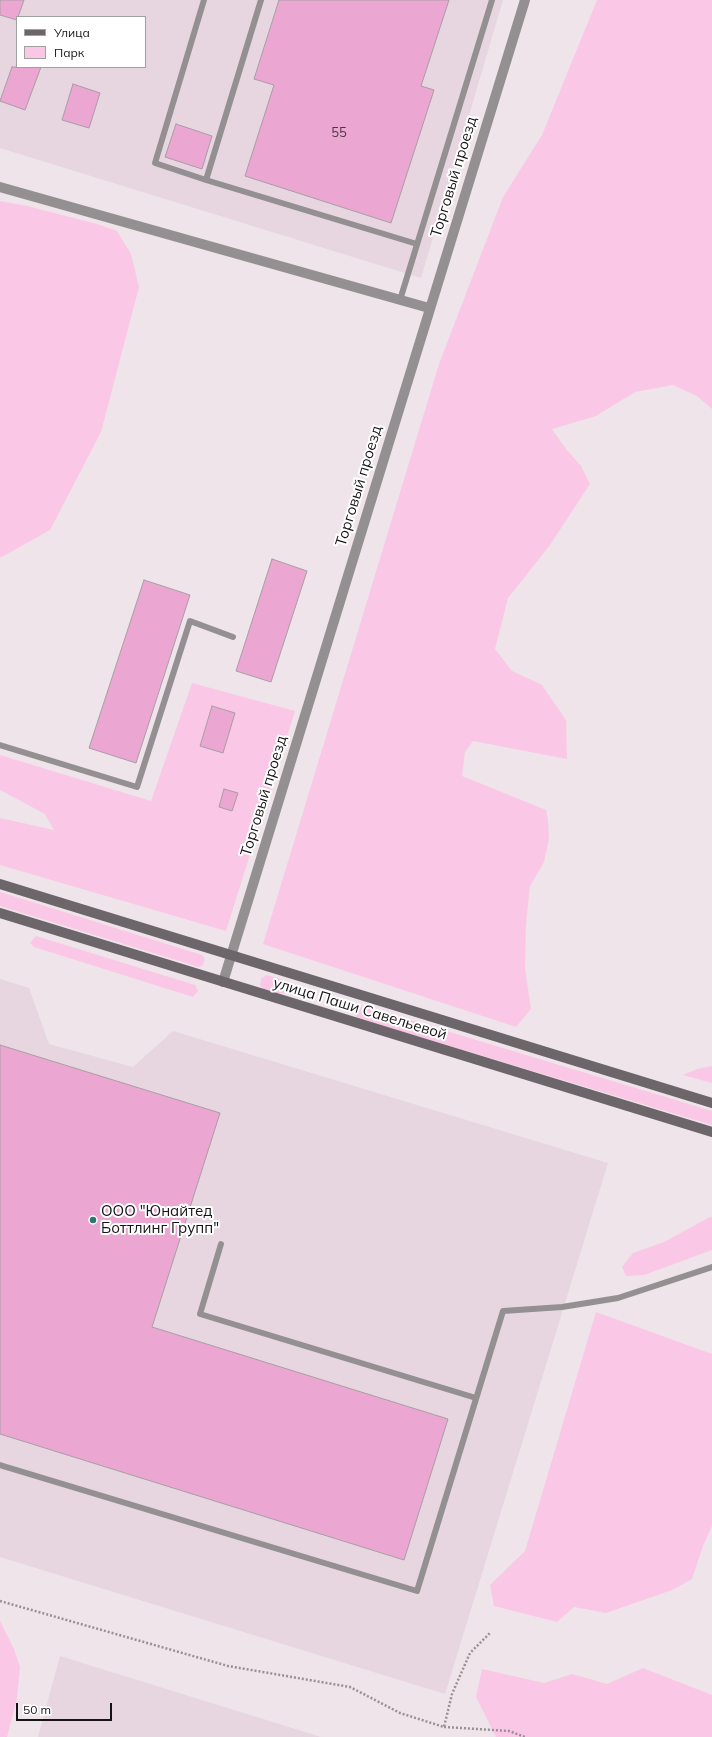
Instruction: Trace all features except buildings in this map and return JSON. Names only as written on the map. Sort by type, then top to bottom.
[{"type":"street","name":"Торговый проезд","points":[[223,982],[429,308],[525,0]]},
{"type":"street","points":[[0,187],[429,308]]},
{"type":"street","name":"улица Паши Савельевой","points":[[0,884],[712,1103]]},
{"type":"street","name":"улица Паши Савельевой","points":[[0,913],[712,1132]]},
{"type":"lane","points":[[204,0],[155,164],[417,244]]},
{"type":"lane","points":[[206,180],[261,0]]},
{"type":"lane","points":[[400,300],[492,0]]},
{"type":"lane","points":[[0,745],[137,787],[190,621],[233,637]]},
{"type":"lane","points":[[221,1244],[200,1314],[476,1398]]},
{"type":"lane","points":[[0,1465],[417,1591],[503,1311],[562,1307],[618,1298],[712,1267]]},
{"type":"path","points":[[0,1601],[228,1666],[350,1686],[400,1713],[444,1727],[509,1732],[525,1737]]},
{"type":"path","points":[[444,1727],[452,1694],[470,1653],[491,1632]]},
{"type":"shaded area","points":[[0,0],[503,0],[421,278],[0,148]]},
{"type":"shaded area","points":[[0,979],[29,988],[49,1044],[133,1067],[173,1031],[608,1163],[445,1694],[0,1557]]},
{"type":"shaded area","points":[[60,1656],[321,1737],[38,1737]]},
{"type":"green space","points":[[597,0],[712,0],[712,409],[697,396],[673,385],[635,392],[596,416],[552,429],[566,449],[581,466],[590,484],[550,545],[508,598],[495,649],[512,671],[542,685],[566,720],[567,759],[473,741],[465,752],[462,776],[546,810],[549,839],[544,862],[530,886],[526,924],[525,968],[531,1009],[516,1027],[263,944],[439,364],[503,197],[542,135]]},
{"type":"green space","points":[[0,201],[27,206],[97,224],[117,231],[131,254],[139,287],[101,432],[50,530],[0,558]]},
{"type":"green space","points":[[192,683],[295,711],[226,931],[0,865],[0,818],[54,830],[45,814],[0,790],[0,755],[151,801]]},
{"type":"green space","points":[[0,892],[202,955],[205,959],[203,965],[199,967],[0,906]]},
{"type":"green space","points":[[36,936],[195,985],[198,991],[193,997],[34,947],[30,943]]},
{"type":"green space","points":[[266,975],[287,981],[288,986],[284,993],[264,990],[260,985],[261,979]]},
{"type":"green space","points":[[360,1005],[712,1111],[712,1125],[357,1018],[354,1011],[356,1007]]},
{"type":"green space","points":[[712,1066],[712,1083],[683,1075],[697,1069]]},
{"type":"green space","points":[[712,1217],[712,1250],[644,1275],[626,1276],[622,1267],[633,1253],[664,1242]]},
{"type":"green space","points":[[596,1312],[712,1354],[712,1526],[703,1546],[692,1579],[672,1590],[606,1613],[574,1607],[557,1622],[494,1606],[490,1585],[525,1551]]},
{"type":"green space","points":[[0,1621],[14,1649],[20,1667],[17,1698],[7,1737],[0,1737]]},
{"type":"green space","points":[[643,1668],[712,1695],[712,1737],[496,1737],[476,1697],[482,1669],[544,1683],[572,1674],[607,1684]]},
{"type":"place","name":"ООО \"Юнайтед Боттлинг Групп\"","points":[[93,1220]]}]
